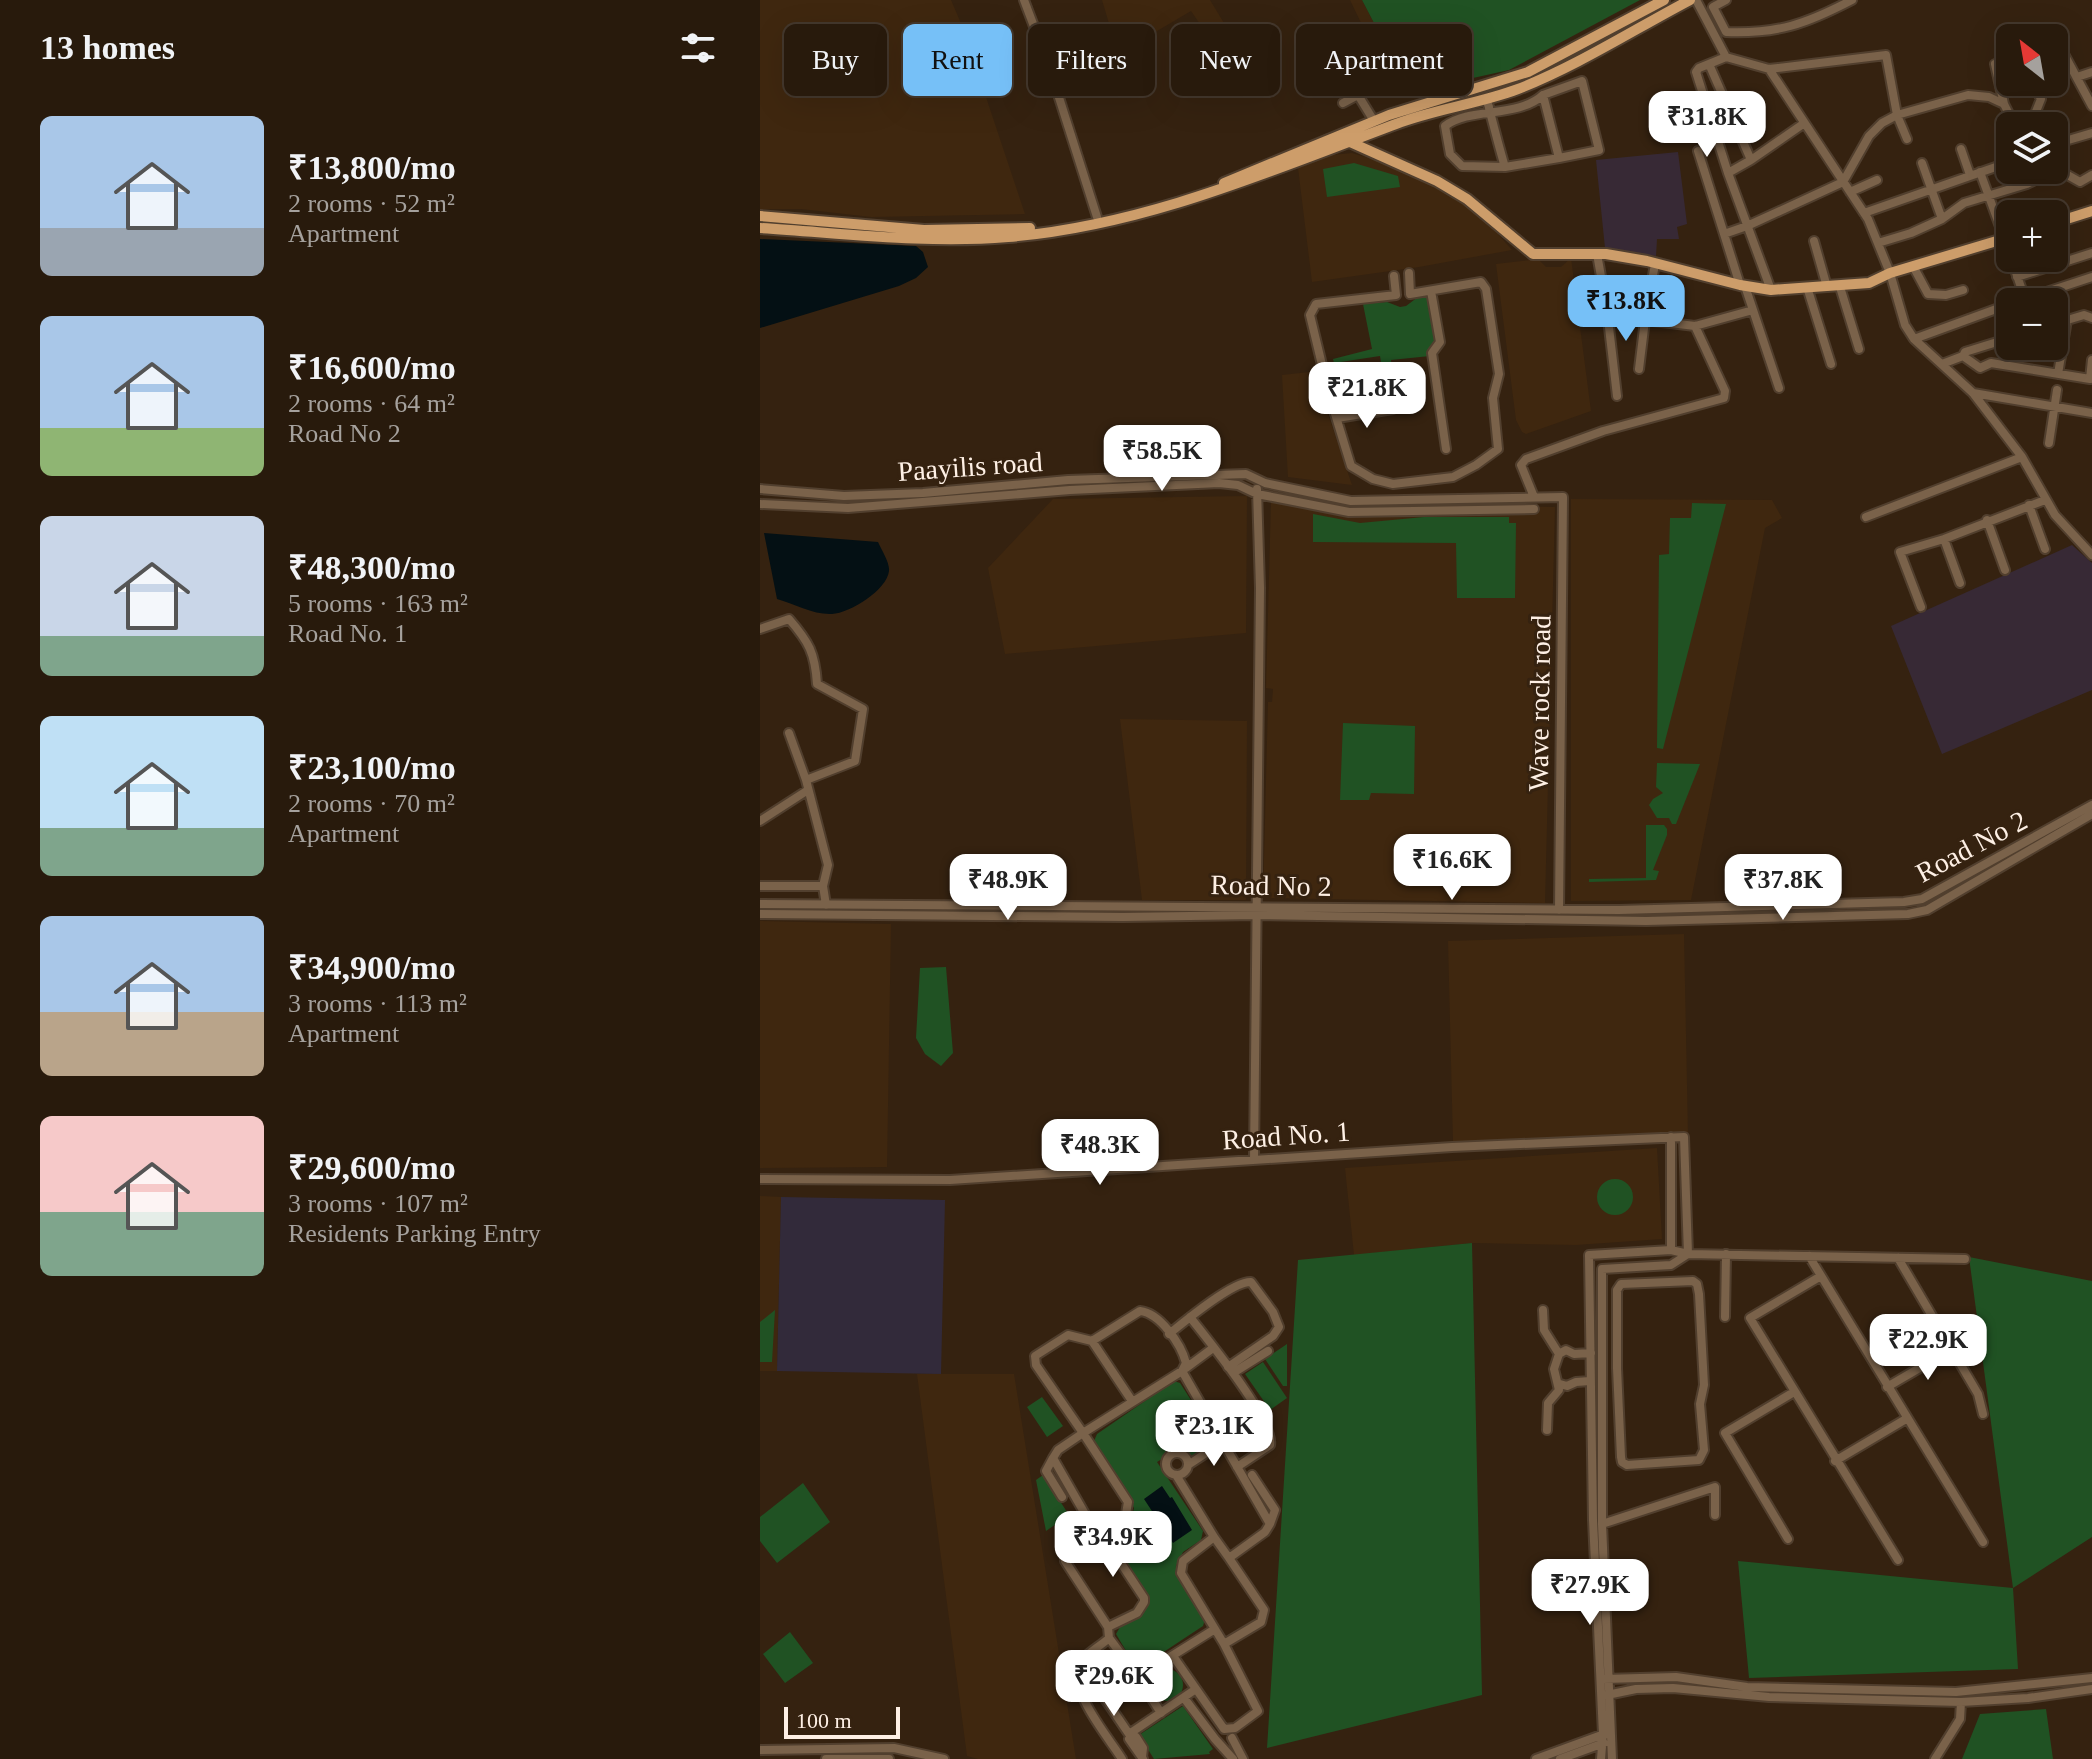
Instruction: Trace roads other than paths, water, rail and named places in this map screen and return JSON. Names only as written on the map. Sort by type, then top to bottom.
[{"type":"main road","points":[[760,228],[926,238],[1006,237],[1127,217],[1240,184],[1348,137],[1374,121],[1528,72],[1664,0]]},
{"type":"main road","points":[[760,216],[924,230],[1029,228],[1097,217],[1223,183],[1348,137],[1530,84],[1690,0]]},
{"type":"main road","points":[[1348,137],[1467,199],[1533,254],[1597,254],[1771,290],[1869,283],[1890,273],[1996,242]]},
{"type":"main road","points":[[2068,219],[2092,211]]},
{"type":"street","points":[[1024,0],[1049,66],[1097,217]]},
{"type":"street","points":[[1696,0],[1726,57]]},
{"type":"street","points":[[1726,0],[1713,7],[1726,32],[1751,33],[1799,26],[1852,0]]},
{"type":"street","points":[[1771,290],[1728,173],[1696,72],[1726,57],[1769,69],[1886,55],[1897,115],[1907,139]]},
{"type":"street","points":[[2068,61],[2092,106]]},
{"type":"street","points":[[1709,64],[1751,160]]},
{"type":"street","points":[[1995,64],[2008,112]]},
{"type":"street","points":[[1769,69],[1864,213],[1890,273],[1905,325],[1914,339],[1973,393],[2022,457],[2055,515],[2092,555]]},
{"type":"street","points":[[2077,77],[2092,72]]},
{"type":"street","points":[[1582,81],[1599,150],[1505,167],[1462,166],[1450,154],[1445,126],[1448,123],[1535,102],[1543,95],[1582,81]]},
{"type":"street","points":[[1530,84],[1535,102]]},
{"type":"street","points":[[1343,103],[1358,95],[1374,121]]},
{"type":"street","points":[[1543,95],[1559,158]]},
{"type":"street","points":[[1724,234],[1843,182],[1871,132],[1897,115],[1968,95],[1989,97],[2004,104]]},
{"type":"street","points":[[1486,99],[1505,167]]},
{"type":"street","points":[[1728,173],[1803,124]]},
{"type":"street","points":[[2068,140],[2092,133]]},
{"type":"street","points":[[1961,149],[1970,175]]},
{"type":"street","points":[[1698,151],[1779,388]]},
{"type":"street","points":[[1922,163],[1942,219]]},
{"type":"street","points":[[1864,213],[1996,167]]},
{"type":"street","points":[[1980,172],[1996,212]]},
{"type":"street","points":[[2068,175],[2080,182],[2092,175]]},
{"type":"street","points":[[1850,192],[1877,180]]},
{"type":"street","points":[[1878,243],[1942,219],[1964,203],[2027,184]]},
{"type":"street","points":[[1814,241],[1827,287]]},
{"type":"street","points":[[2017,277],[2092,253]]},
{"type":"street","points":[[1597,254],[1617,396]]},
{"type":"street","points":[[1639,369],[1655,264]]},
{"type":"street","points":[[1913,266],[1928,294],[1946,295],[1963,290]]},
{"type":"street","points":[[2016,272],[2018,288]]},
{"type":"street","points":[[1409,273],[1410,294]]},
{"type":"street","points":[[1394,276],[1396,295]]},
{"type":"street","points":[[2058,288],[2092,277]]},
{"type":"street","points":[[1481,282],[1486,289],[1499,374],[1493,398],[1498,449],[1453,477],[1393,484],[1373,479],[1351,466],[1310,315],[1316,304],[1431,291],[1481,282]]},
{"type":"street","points":[[1807,287],[1831,364]]},
{"type":"street","points":[[1840,287],[1859,349]]},
{"type":"street","points":[[1431,291],[1440,342],[1432,353],[1446,449]]},
{"type":"street","points":[[1914,339],[1996,309]]},
{"type":"street","points":[[1645,320],[1695,326],[1753,310]]},
{"type":"street","points":[[2068,320],[2084,315],[2092,318]]},
{"type":"street","points":[[1534,497],[1521,465],[1526,459],[1652,416],[1726,396],[1695,326]]},
{"type":"street","points":[[1964,358],[1965,352],[1996,342]]},
{"type":"street","points":[[1944,366],[1964,358]]},
{"type":"street","points":[[1964,358],[1980,368],[1991,363],[2091,379],[2092,360]]},
{"type":"street","points":[[2058,374],[2060,360]]},
{"type":"street","points":[[2049,443],[2057,390]]},
{"type":"street","points":[[1973,393],[2092,413]]},
{"type":"street","points":[[1337,418],[1393,409]]},
{"type":"street","points":[[1866,517],[2022,457]]},
{"type":"street","name":"Paayilis road","points":[[760,489],[844,496],[923,493],[1068,480],[1246,474],[1259,480],[1351,501],[1563,497]]},
{"type":"street","points":[[1254,1160],[1259,480]]},
{"type":"street","name":"Paayilis road","points":[[760,504],[848,508],[1070,490],[1219,483],[1238,485],[1257,494],[1349,512],[1534,509]]},
{"type":"street","name":"Wave rock road","points":[[1559,919],[1563,497]]},
{"type":"street","points":[[1921,607],[1900,552],[1944,539],[2045,500]]},
{"type":"street","points":[[1349,512],[1351,501]]},
{"type":"street","points":[[2029,505],[2045,549]]},
{"type":"street","points":[[1987,520],[2005,570]]},
{"type":"street","points":[[1944,539],[1960,583]]},
{"type":"street","points":[[760,629],[789,619],[807,639],[816,662],[817,684],[863,709],[855,761],[807,785],[760,821]]},
{"type":"street","points":[[789,733],[807,785],[828,865],[823,886],[826,905]]},
{"type":"street","name":"Road No 2","points":[[760,904],[1257,910],[1662,909],[1913,901],[1933,893],[2092,805]]},
{"type":"street","name":"Road No 2","points":[[760,914],[1123,917],[1257,910],[1646,921],[1908,914],[1927,910],[2092,814]]},
{"type":"street","points":[[760,886],[823,886]]},
{"type":"street","points":[[1671,1137],[1671,1250]]},
{"type":"street","name":"Road No. 1","points":[[760,1179],[950,1180],[1452,1147],[1684,1137],[1688,1254]]},
{"type":"street","points":[[1612,1759],[1604,1679],[1590,1381],[1589,1255],[1671,1250],[1688,1254],[1965,1259]]},
{"type":"street","points":[[1604,1679],[1602,1269],[1671,1265],[1688,1254]]},
{"type":"street","points":[[1725,1317],[1726,1254]]},
{"type":"street","points":[[1809,1256],[1983,1542]]},
{"type":"street","points":[[1898,1258],[1978,1394],[1983,1414]]},
{"type":"street","points":[[1821,1276],[1750,1318],[1898,1560]]},
{"type":"street","points":[[1693,1281],[1697,1284],[1704,1385],[1700,1404],[1704,1450],[1699,1460],[1627,1465],[1622,1462],[1617,1359],[1617,1290],[1621,1284],[1693,1281]]},
{"type":"street","points":[[1169,1334],[1243,1282],[1251,1282],[1273,1312],[1279,1327],[1273,1336],[1231,1370]]},
{"type":"street","points":[[1543,1310],[1544,1330],[1559,1354]]},
{"type":"street","points":[[1092,1341],[1140,1311],[1153,1314],[1185,1358],[1184,1369],[1270,1524]]},
{"type":"street","points":[[1190,1317],[1231,1370],[1270,1431],[1270,1445],[1237,1467]]},
{"type":"street","points":[[1132,1401],[1092,1341],[1068,1335],[1035,1356],[1034,1360],[1128,1502],[1126,1514],[1067,1549],[1065,1561],[1108,1627],[1109,1638],[1161,1713]]},
{"type":"street","points":[[1602,1347],[1617,1345]]},
{"type":"street","points":[[1062,1497],[1046,1471],[1058,1450],[1213,1348]]},
{"type":"street","points":[[1887,1387],[1952,1349]]},
{"type":"street","points":[[1547,1430],[1548,1403],[1560,1384],[1554,1369],[1559,1354],[1566,1350],[1602,1359],[1617,1359]]},
{"type":"street","points":[[1231,1370],[1268,1351]]},
{"type":"street","points":[[1560,1384],[1567,1386],[1590,1381]]},
{"type":"street","points":[[1788,1539],[1725,1433],[1794,1392]]},
{"type":"street","points":[[1835,1461],[1906,1419]]},
{"type":"street","points":[[1176,1475],[1223,1442]]},
{"type":"street","points":[[1188,1465],[1182,1455],[1176,1454],[1170,1457],[1167,1467],[1176,1475],[1264,1610],[1261,1622],[1224,1644]]},
{"type":"street","points":[[1053,1458],[1097,1530],[1137,1586],[1144,1602],[1137,1613],[1108,1627]]},
{"type":"street","points":[[1229,1558],[1265,1532],[1275,1510],[1252,1475]]},
{"type":"street","points":[[1602,1524],[1715,1487],[1715,1515]]},
{"type":"street","points":[[1173,1656],[1224,1729],[1235,1728],[1258,1711],[1180,1567],[1183,1561],[1214,1537]]},
{"type":"street","points":[[1138,1677],[1215,1629]]},
{"type":"street","points":[[1109,1638],[1080,1662],[1078,1688],[1122,1759]]},
{"type":"street","points":[[1080,1662],[1129,1734],[1196,1689]]},
{"type":"street","points":[[1604,1679],[1676,1677],[1747,1687],[1956,1692],[2092,1678]]},
{"type":"street","points":[[1605,1696],[1636,1689],[1673,1688],[1769,1697],[1961,1702],[2028,1698],[2092,1689]]},
{"type":"street","points":[[1184,1698],[1233,1759]]},
{"type":"street","points":[[1935,1759],[1960,1719],[1961,1702]]},
{"type":"street","points":[[1132,1738],[1143,1759]]},
{"type":"street","points":[[1232,1738],[1243,1759]]},
{"type":"street","points":[[1536,1759],[1608,1738]]},
{"type":"street","points":[[1560,1759],[1608,1738]]},
{"type":"street","points":[[1601,1759],[1608,1738]]},
{"type":"street","points":[[760,1750],[875,1747],[913,1750],[938,1758]]},
{"type":"street","points":[[826,1759],[889,1759]]}]
